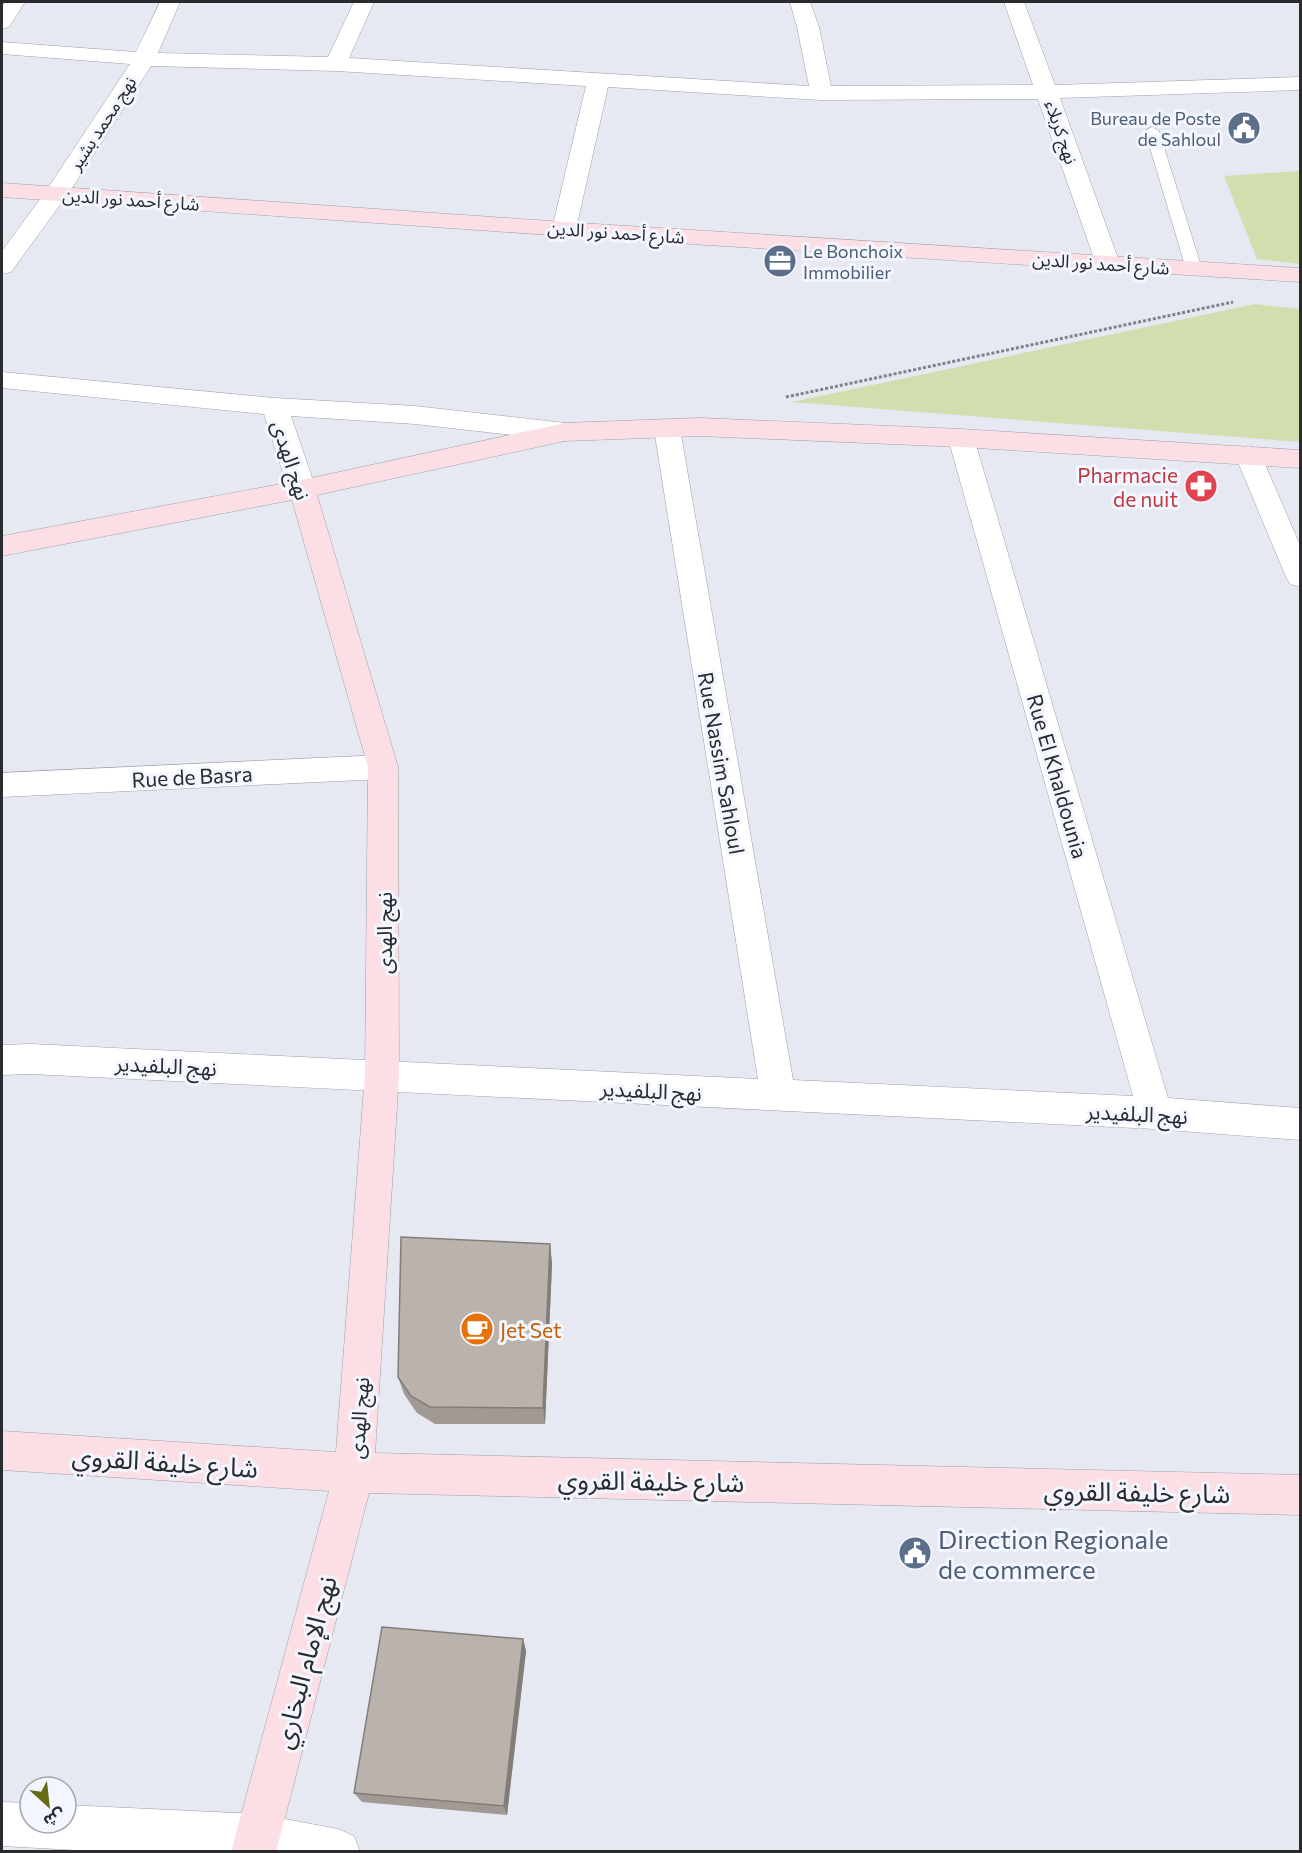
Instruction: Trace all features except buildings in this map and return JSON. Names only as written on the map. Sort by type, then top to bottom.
[{"type":"street","points":[[2,23],[15,2]]},
{"type":"street","name":"نهج محمد بشير","points":[[2,267],[56,194],[144,59],[170,2]]},
{"type":"street","points":[[336,64],[364,2]]},
{"type":"street","points":[[800,2],[808,27],[821,93]]},
{"type":"street","name":"نهج كربلاء","points":[[1014,2],[1108,264]]},
{"type":"street","points":[[2,48],[144,59],[336,64],[821,93],[1048,92],[1300,84]]},
{"type":"street","points":[[564,229],[598,81]]},
{"type":"street","name":"شارع أحمد نور الدين","points":[[2,190],[1194,269],[1231,272],[1299,285]]},
{"type":"street","points":[[2,380],[275,407],[415,415],[565,432],[700,427],[961,438],[1300,459]]},
{"type":"street","name":"نهج الهدى","points":[[275,407],[302,489],[383,766],[382,1075],[354,1473]]},
{"type":"street","name":"Rue Nassim Sahloul","points":[[667,429],[778,1096]]},
{"type":"street","points":[[2,546],[302,489],[565,432]]},
{"type":"street","name":"Rue El Khaldounia","points":[[961,438],[1155,1113]]},
{"type":"street","points":[[1248,455],[1300,577]]},
{"type":"street","name":"Rue de Basra","points":[[2,785],[383,766]]},
{"type":"street","name":"نهج البلفيدير","points":[[2,1060],[31,1059],[382,1075],[1155,1113],[1300,1124]]},
{"type":"street","name":"شارع خليفة القروي","points":[[2,1450],[354,1473],[1300,1495]]},
{"type":"street","name":"نهج الإمام البخاري","points":[[255,1844],[354,1473]]},
{"type":"street","points":[[2,1824],[338,1851]]},
{"type":"lane","points":[[1152,131],[1194,269]]},
{"type":"path","points":[[786,397],[1299,285]]},
{"type":"green space","points":[[1300,171],[1300,264],[1257,259],[1224,176]]},
{"type":"green space","points":[[1255,304],[1300,309],[1300,442],[792,402]]},
{"type":"place","name":"Bureau de Poste de Sahloul","points":[[1244,128]]},
{"type":"place","name":"Le Bonchoix Immobilier","points":[[780,261]]},
{"type":"place","name":"Pharmacie de nuit","points":[[1201,486]]},
{"type":"place","name":"Jet Set","points":[[477,1329]]},
{"type":"place","name":"Direction Regionale de commerce","points":[[915,1553]]}]
